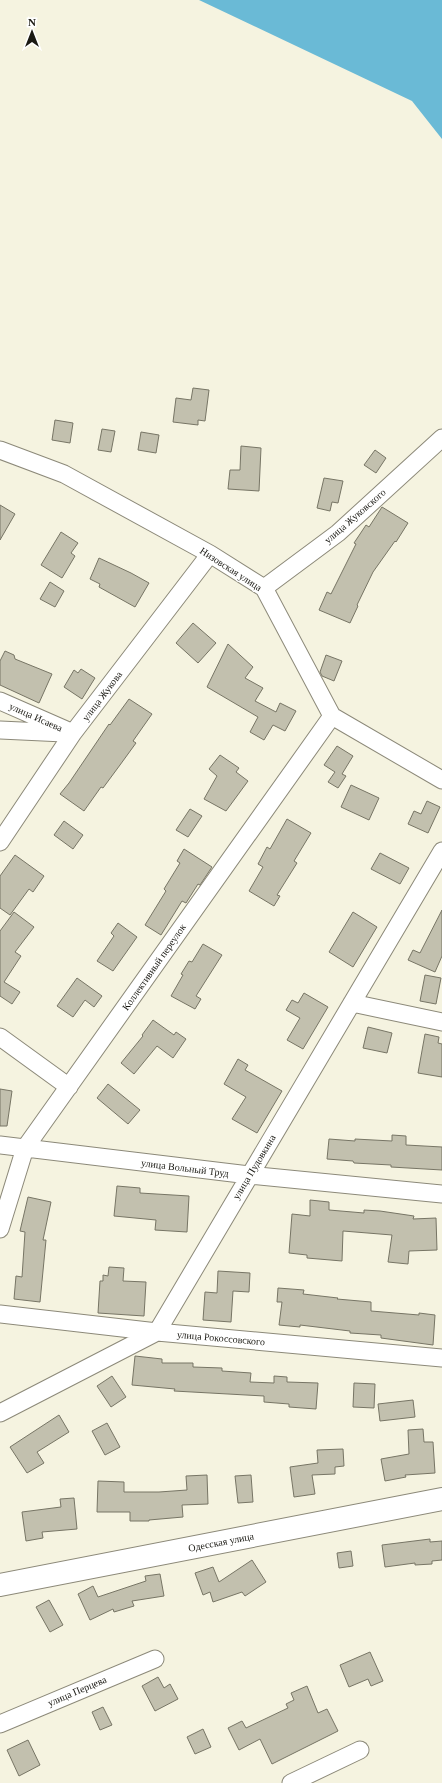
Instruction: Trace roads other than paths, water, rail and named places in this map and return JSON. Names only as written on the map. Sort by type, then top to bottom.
[{"type":"main road","name":"Одесская улица","points":[[0,1585],[442,1499]]},
{"type":"street","name":"улица Жуковского","points":[[264,588],[338,533],[442,438]]},
{"type":"street","name":"Низовская улица","points":[[0,450],[64,474],[210,554],[264,588],[332,716]]},
{"type":"street","name":"улица Жукова","points":[[0,842],[73,733],[210,554]]},
{"type":"street","name":"улица Исаева","points":[[0,701],[73,733]]},
{"type":"street","points":[[332,716],[442,780]]},
{"type":"street","name":"Коллективный переулок","points":[[0,1229],[25,1148],[332,716]]},
{"type":"street","points":[[0,730],[73,733]]},
{"type":"street","name":"улица Пудовкина","points":[[157,1332],[442,851]]},
{"type":"street","points":[[352,1003],[442,1022]]},
{"type":"street","points":[[0,1037],[69,1087]]},
{"type":"street","name":"улица Вольный Труд","points":[[0,1145],[249,1175],[442,1194]]},
{"type":"street","name":"улица Рокоссовского","points":[[0,1314],[157,1332],[442,1358]]},
{"type":"street","points":[[0,1413],[157,1332]]},
{"type":"street","name":"улица Перцева","points":[[0,1724],[155,1659]]},
{"type":"street","points":[[291,1783],[360,1750]]},
{"type":"water","points":[[199,0],[442,0],[442,139],[412,101]]}]
